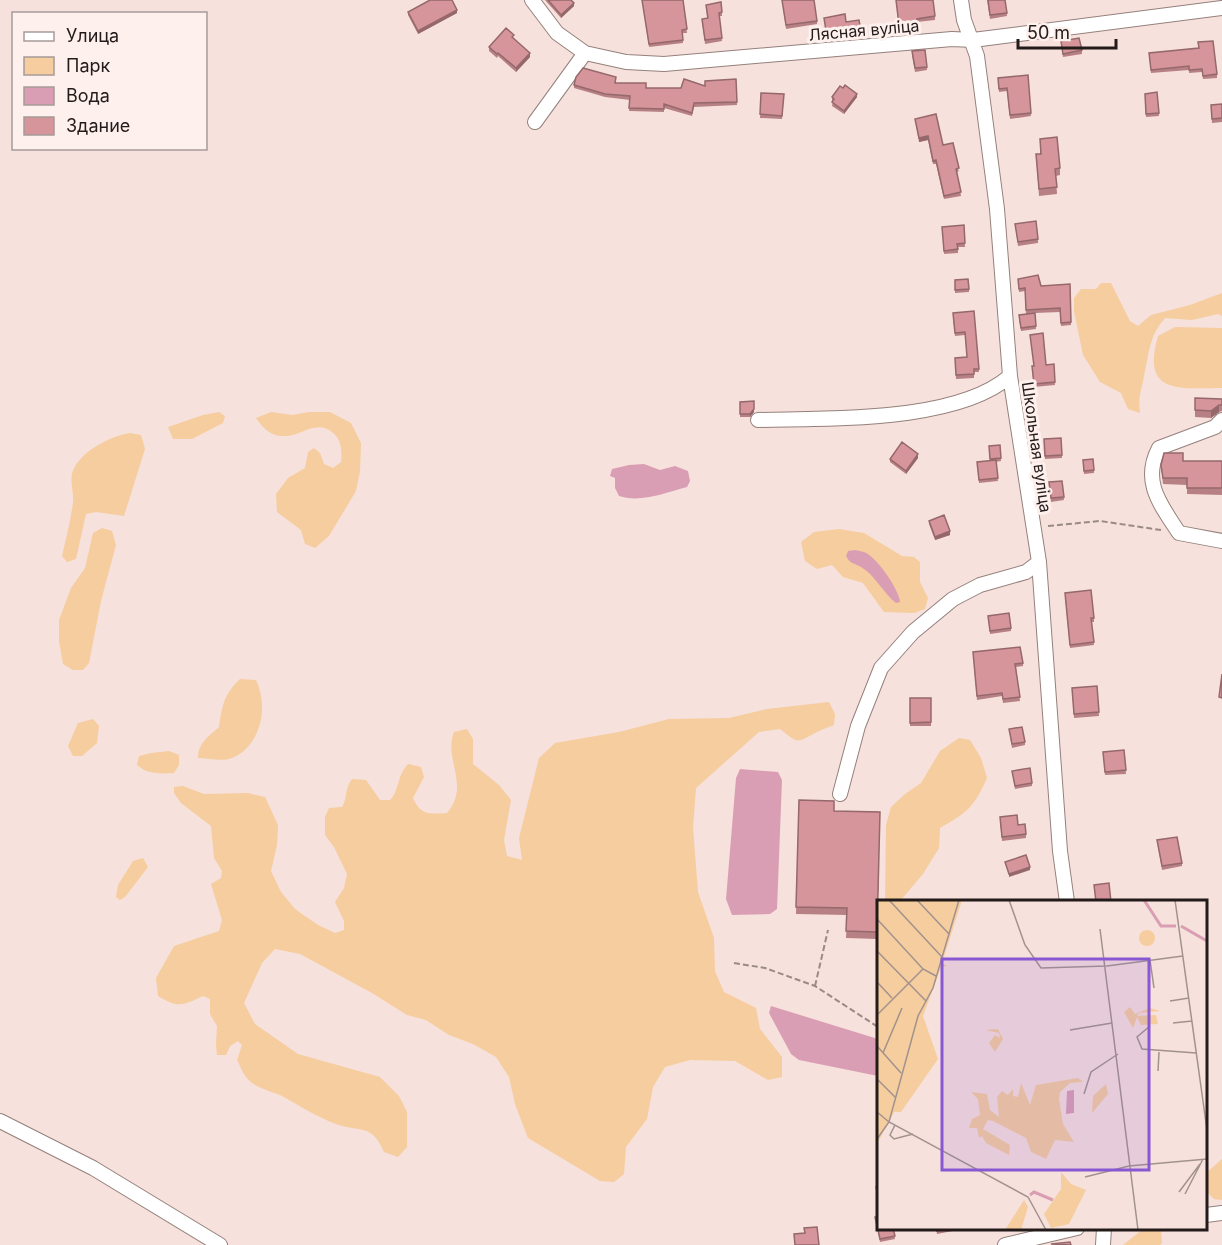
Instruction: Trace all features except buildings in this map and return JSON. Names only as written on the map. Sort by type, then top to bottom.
[{"type":"street","name":"Лясная вуліца","points":[[532,0],[557,33],[585,53],[626,62],[664,64],[952,39],[973,40],[1222,8]]},
{"type":"street","name":"Школьная вуліца","points":[[961,0],[964,20],[977,56],[997,209],[1010,376],[1039,562],[1060,851],[1067,900]]},
{"type":"street","points":[[535,122],[585,53]]},
{"type":"street","points":[[758,420],[876,417],[936,407],[965,400],[999,386],[1010,376]]},
{"type":"street","points":[[1222,420],[1215,427],[1159,448],[1152,461],[1151,477],[1154,493],[1179,533],[1222,541]]},
{"type":"street","points":[[840,794],[858,726],[881,668],[914,632],[953,599],[980,585],[1026,572],[1039,562]]},
{"type":"street","points":[[0,1121],[93,1168],[220,1245]]},
{"type":"street","points":[[1207,1215],[1222,1214]]},
{"type":"street","points":[[1005,1245],[1069,1230]]},
{"type":"street","points":[[1103,1245],[1104,1230]]},
{"type":"path","points":[[1032,527],[1100,521],[1179,533]]},
{"type":"path","points":[[815,986],[828,930]]},
{"type":"path","points":[[734,963],[765,968],[815,986],[877,1026]]},
{"type":"green space","points":[[1101,283],[1111,283],[1130,321],[1138,326],[1151,315],[1190,305],[1222,293],[1222,316],[1218,314],[1192,320],[1165,318],[1160,325],[1149,353],[1140,394],[1140,413],[1128,409],[1121,393],[1100,382],[1083,355],[1074,311],[1074,298],[1081,289],[1096,289]]},
{"type":"green space","points":[[1175,327],[1222,328],[1222,388],[1178,387],[1159,378],[1155,369],[1154,355],[1158,336]]},
{"type":"green space","points":[[219,412],[225,416],[223,423],[192,439],[173,439],[168,427]]},
{"type":"green space","points":[[271,412],[292,415],[330,412],[351,423],[361,443],[360,471],[356,491],[329,536],[315,548],[305,544],[301,530],[277,512],[276,494],[288,478],[305,468],[308,452],[314,448],[320,453],[324,464],[333,468],[341,462],[340,442],[332,432],[320,427],[290,436],[274,435],[256,418]]},
{"type":"green space","points":[[130,433],[141,435],[145,449],[124,516],[96,512],[86,514],[76,559],[67,562],[62,556],[72,509],[72,474],[75,466],[95,447]]},
{"type":"green space","points":[[102,528],[112,531],[116,545],[101,601],[89,663],[83,670],[73,670],[63,664],[59,641],[59,620],[71,588],[85,568],[93,533]]},
{"type":"green space","points":[[839,529],[864,533],[902,556],[914,557],[920,562],[920,582],[928,598],[925,609],[914,613],[884,612],[863,583],[843,577],[832,565],[817,569],[805,561],[801,542],[814,532]]},
{"type":"green space","points":[[240,679],[256,680],[260,691],[262,713],[256,735],[250,745],[232,758],[220,760],[198,758],[202,744],[219,727],[225,701],[230,690]]},
{"type":"green space","points":[[829,702],[835,714],[834,725],[800,740],[794,739],[780,729],[759,732],[696,788],[693,828],[698,892],[714,938],[715,971],[724,992],[756,1008],[760,1029],[782,1057],[782,1077],[768,1080],[735,1061],[690,1060],[665,1067],[653,1087],[647,1119],[626,1147],[624,1174],[614,1182],[600,1181],[528,1138],[515,1104],[509,1077],[496,1057],[473,1044],[449,1035],[426,1020],[407,1015],[300,954],[275,949],[262,963],[244,1003],[255,1024],[298,1054],[380,1077],[399,1096],[407,1112],[407,1147],[398,1157],[384,1152],[369,1132],[344,1127],[329,1121],[282,1096],[253,1084],[237,1060],[242,1045],[238,1041],[230,1046],[226,1055],[217,1055],[217,1026],[210,1014],[210,999],[203,996],[190,1002],[175,1004],[158,996],[156,978],[174,946],[219,931],[222,920],[211,884],[221,878],[222,871],[214,858],[211,826],[181,803],[174,793],[174,787],[183,786],[204,794],[248,793],[265,797],[278,825],[277,845],[271,871],[281,892],[295,909],[318,925],[335,933],[344,930],[344,921],[335,902],[344,888],[347,874],[334,847],[325,835],[325,817],[329,808],[342,807],[352,779],[366,780],[380,800],[390,800],[404,768],[408,764],[421,767],[424,777],[413,798],[416,804],[427,813],[447,813],[454,803],[457,792],[452,752],[454,732],[467,729],[473,739],[473,764],[499,785],[511,800],[504,840],[507,856],[522,860],[519,838],[539,758],[555,743],[619,732],[669,719],[729,718],[767,709]]},
{"type":"green space","points":[[93,719],[99,726],[97,743],[82,756],[73,756],[68,746],[78,723]]},
{"type":"green space","points":[[959,738],[970,740],[981,758],[987,778],[969,808],[940,828],[939,848],[923,874],[901,900],[885,900],[886,825],[891,807],[921,783],[940,751]]},
{"type":"green space","points":[[169,751],[179,755],[179,765],[174,773],[154,773],[137,765],[139,756]]},
{"type":"green space","points":[[143,858],[148,867],[125,897],[120,900],[116,897],[118,885],[133,861]]},
{"type":"green space","points":[[1222,1159],[1222,1200],[1214,1199],[1207,1192],[1207,1172]]},
{"type":"green space","points":[[1142,1230],[1161,1230],[1162,1243],[1160,1245],[1123,1245]]},
{"type":"water","points":[[644,464],[660,470],[675,466],[688,471],[690,481],[687,487],[653,496],[627,498],[619,496],[615,488],[615,478],[610,476],[612,469]]},
{"type":"water","points":[[848,551],[864,552],[875,560],[896,589],[900,602],[896,603],[866,570],[849,561],[846,556]]},
{"type":"water","points":[[740,769],[778,772],[782,780],[777,909],[770,914],[732,915],[726,899],[736,778]]},
{"type":"water","points":[[771,1006],[877,1039],[877,1076],[799,1060],[791,1054],[769,1013]]}]
